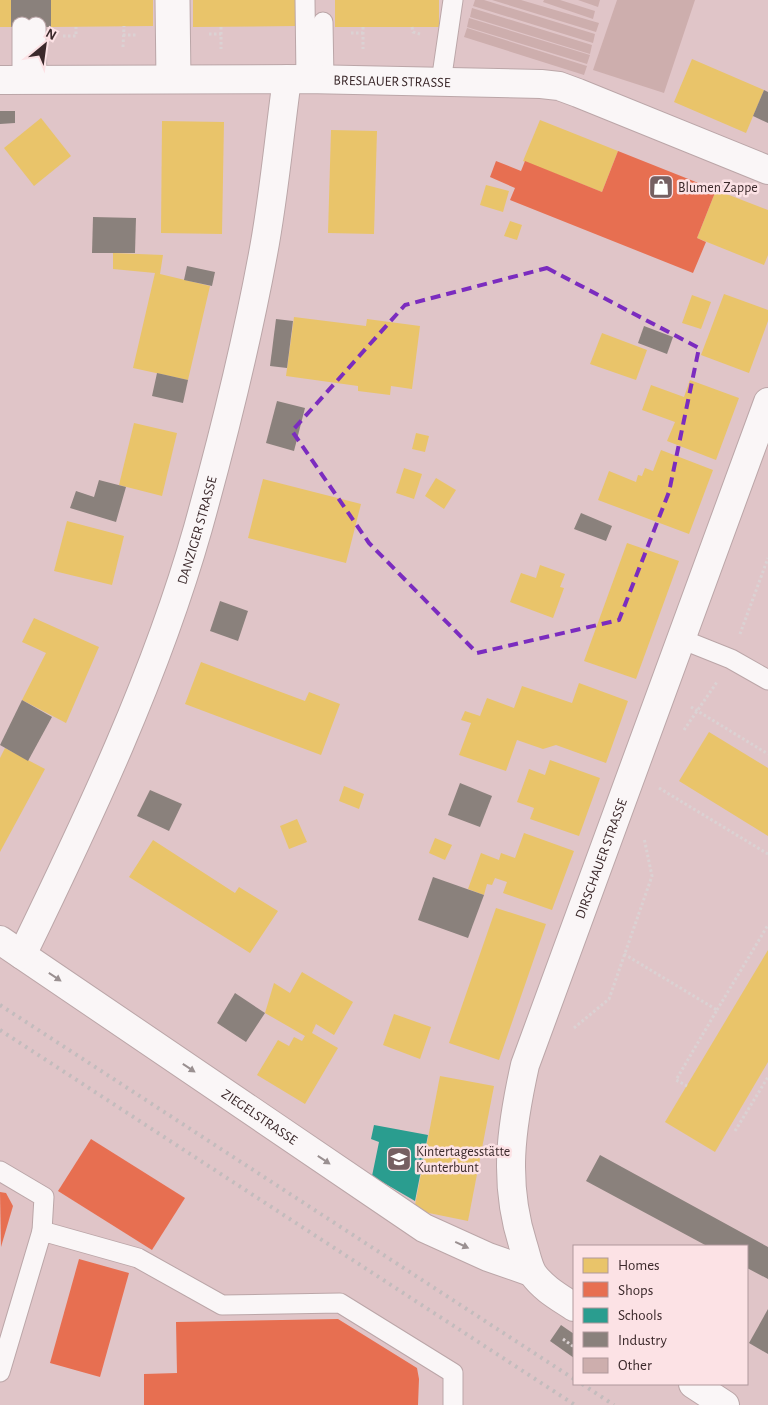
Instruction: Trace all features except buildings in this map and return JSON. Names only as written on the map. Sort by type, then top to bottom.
[{"type":"street","name":"BRESLAUER STRASSE","points":[[20,80],[305,80],[559,86],[768,170]]},
{"type":"street","name":"DANZIGER STRASSE","points":[[22,955],[88,818],[117,750],[168,616],[198,529],[243,350],[305,80]]},
{"type":"street","name":"DIRSCHAUER STRASSE","points":[[573,1306],[544,1287],[531,1272],[516,1222],[510,1178],[510,1140],[525,1065],[768,402]]},
{"type":"street","name":"ZIEGELSTRASSE","points":[[0,940],[424,1228],[488,1257],[531,1272]]},
{"type":"street","points":[[694,1385],[725,1405]]},
{"type":"lane","points":[[165,0],[173,80]]},
{"type":"lane","points":[[173,80],[180,0]]},
{"type":"lane","points":[[305,0],[305,80]]},
{"type":"lane","points":[[441,82],[452,0]]},
{"type":"lane","points":[[305,80],[323,22]]},
{"type":"lane","points":[[20,80],[29,27]]},
{"type":"lane","points":[[681,639],[732,658],[768,680]]},
{"type":"lane","points":[[0,1171],[44,1197],[42,1231],[0,1372]]},
{"type":"lane","points":[[42,1231],[138,1258],[222,1305],[340,1303],[454,1373],[453,1405]]},
{"type":"path","points":[[682,733],[698,712],[732,658],[768,558]]},
{"type":"path","points":[[661,694],[689,705],[768,754]]},
{"type":"path","points":[[652,795],[656,786],[768,854]]},
{"type":"path","points":[[536,1036],[556,1043],[609,999],[652,876],[642,831]]},
{"type":"path","points":[[686,1086],[676,1080],[768,925]]},
{"type":"path","points":[[624,954],[718,1010]]},
{"type":"path","points":[[735,1132],[768,1078]]},
{"type":"path","points":[[556,1333],[573,1346]]},
{"type":"highlighted area","points":[[547,268],[699,348],[669,492],[619,620],[477,653],[369,543],[292,431],[405,305]]},
{"type":"railway","points":[[0,1005],[573,1378]]},
{"type":"railway","points":[[0,1030],[575,1405]]},
{"type":"railway","points":[[584,1385],[614,1405]]},
{"type":"place","name":"Blumen Zappe","points":[[661,187]]},
{"type":"place","name":"Kintertagesstätte Kunterbunt","points":[[399,1159]]}]
